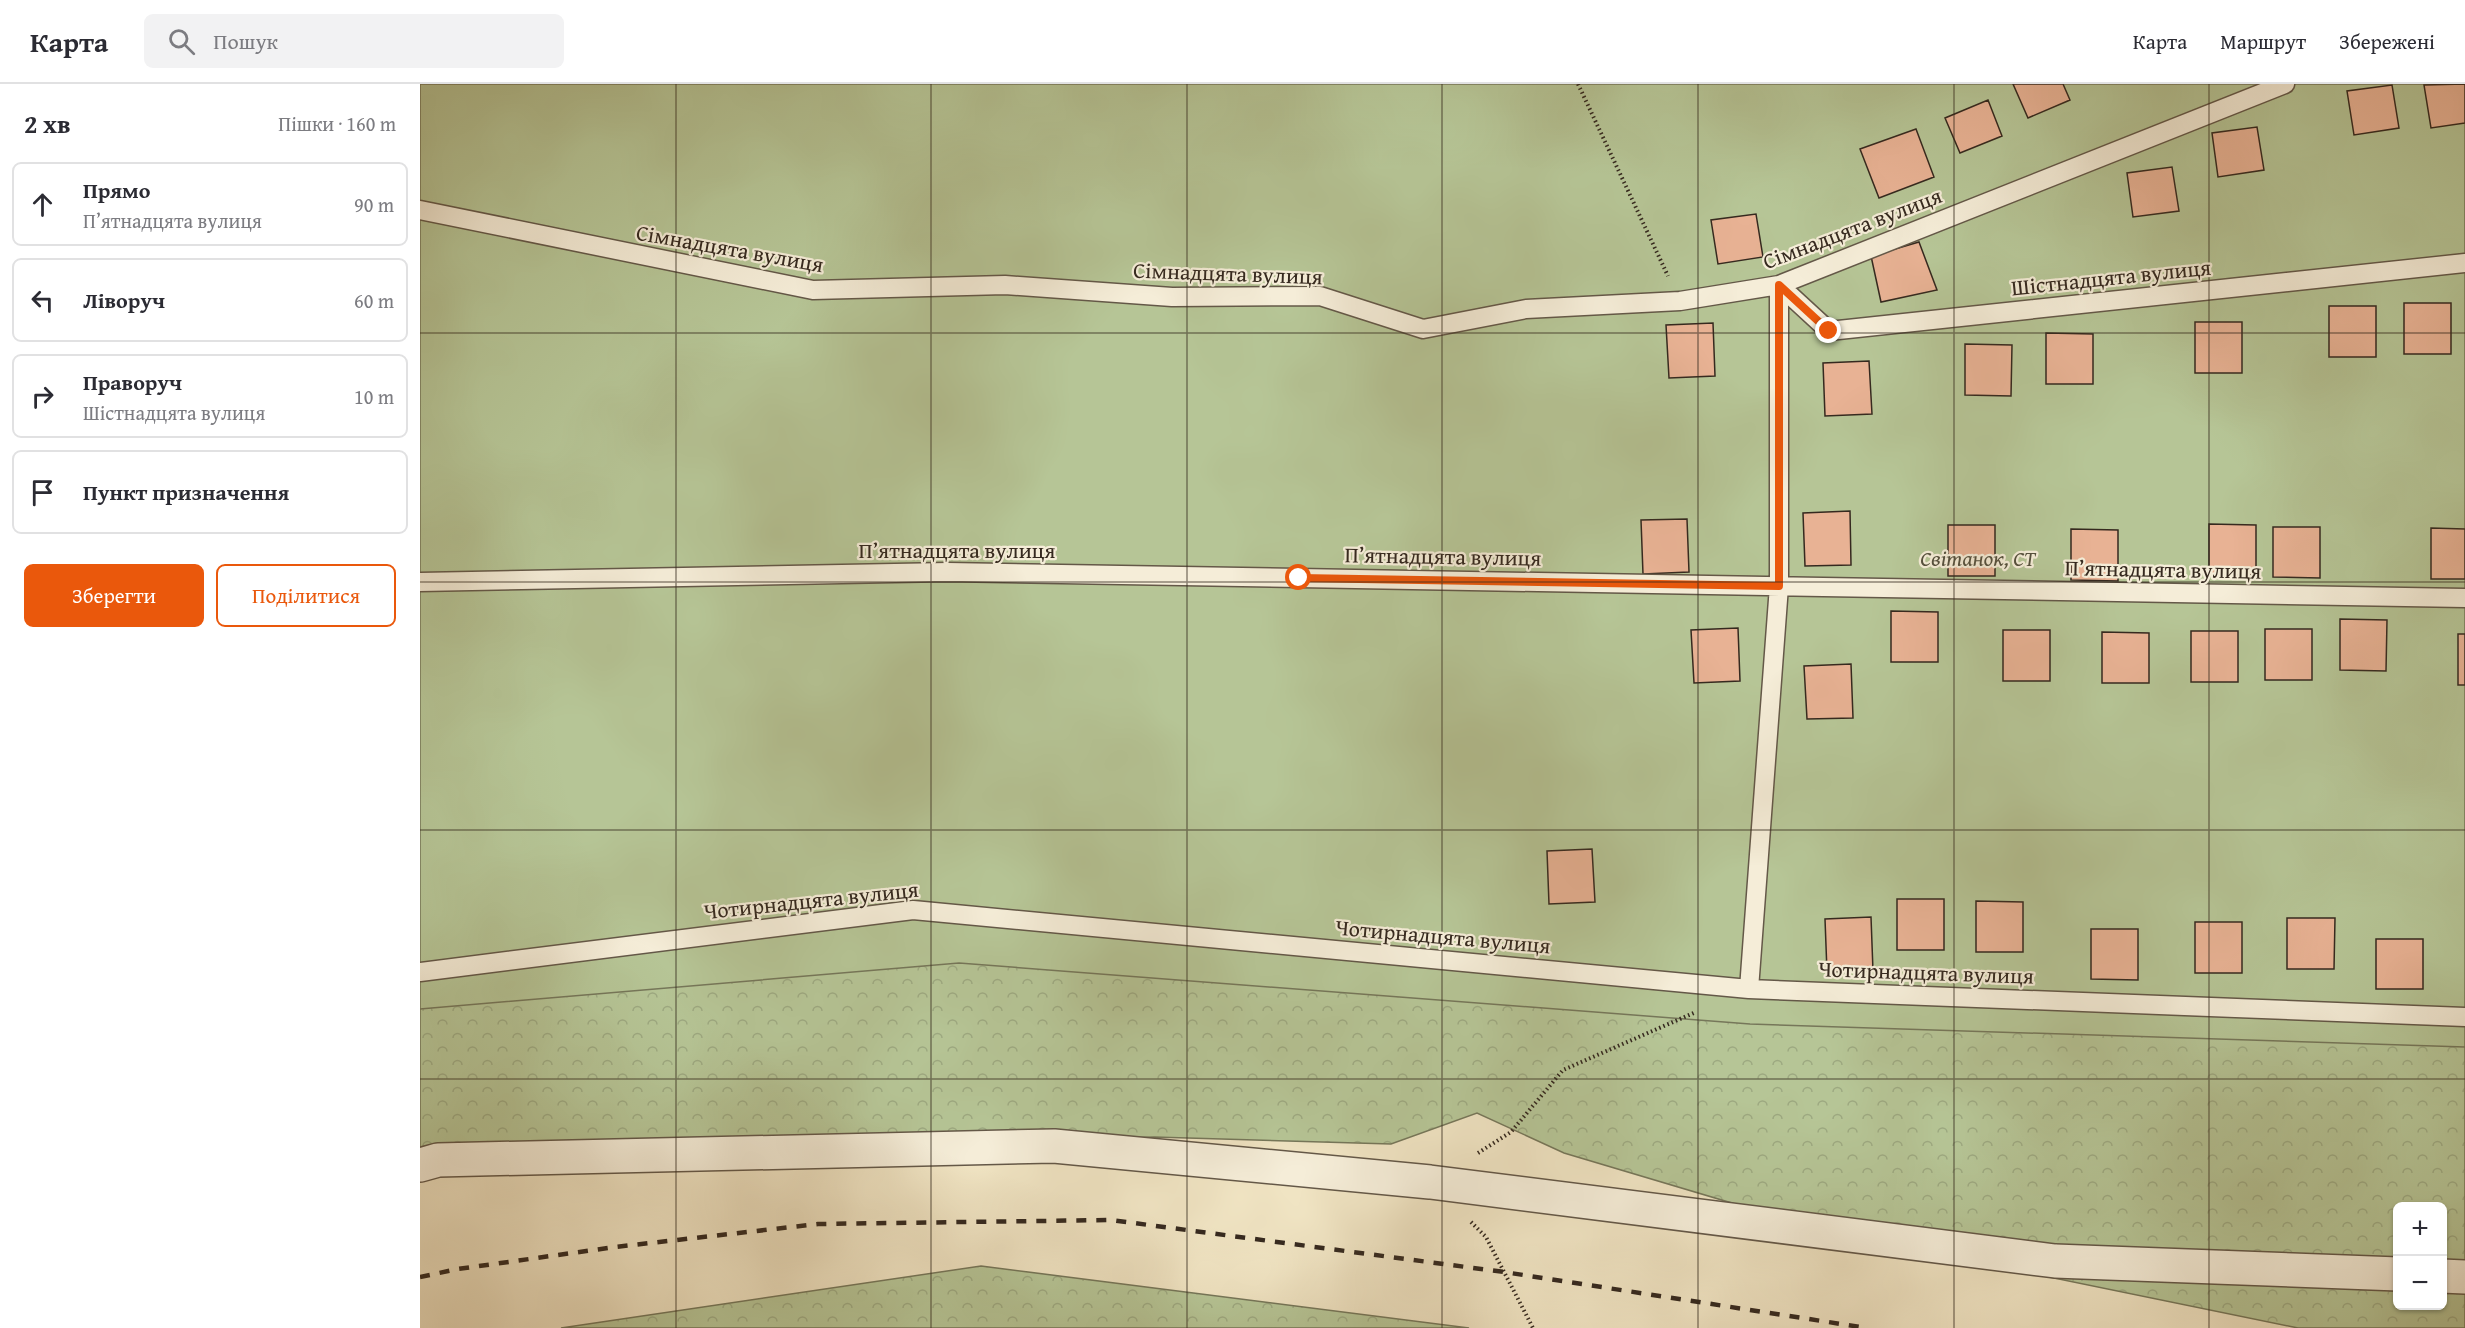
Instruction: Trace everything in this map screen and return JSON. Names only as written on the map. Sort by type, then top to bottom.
[{"type":"street","points":[[420,1165],[438,1160],[1054,1146],[1430,1182],[2055,1260],[2393,1274]]},
{"type":"street","points":[[2447,1276],[2465,1277]]},
{"type":"lane","name":"Сімнадцята вулиця","points":[[420,210],[813,290],[1005,285],[1172,297],[1320,296],[1423,329],[1526,309],[1680,301],[1779,285],[2285,84]]},
{"type":"lane","name":"Шістнадцята вулиця","points":[[1779,285],[1829,331],[2465,263]]},
{"type":"lane","points":[[1749,988],[1779,586],[1779,285]]},
{"type":"lane","name":"П’ятнадцята вулиця","points":[[420,582],[948,572],[2465,598]]},
{"type":"lane","name":"Чотирнадцята вулиця","points":[[420,972],[913,910],[1749,988],[2465,1017]]},
{"type":"path","points":[[1578,84],[1680,301]]},
{"type":"path","points":[[1430,1182],[1512,1132],[1563,1070],[1749,988]]},
{"type":"path","points":[[1486,1237],[1533,1328]]},
{"type":"green space","name":"Світанок, СТ","points":[[420,84],[2465,84],[2465,1047],[1750,1024],[959,963],[420,1009]]},
{"type":"green space","points":[[1274,944],[2465,1024],[2465,1328],[2298,1328],[1829,1232],[1564,1153],[1477,1113],[1391,1144],[1154,1137],[438,1160],[420,1165],[420,972]]},
{"type":"green space","points":[[981,1266],[1469,1328],[561,1328]]},
{"type":"building","points":[[2013,84],[2063,84],[2070,100],[2028,118]]},
{"type":"building","points":[[2465,84],[2465,123],[2431,128],[2424,85]]},
{"type":"building","points":[[2392,85],[2399,128],[2354,135],[2347,91]]},
{"type":"building","points":[[1988,100],[2002,136],[1960,153],[1945,118]]},
{"type":"building","points":[[2257,127],[2264,170],[2218,177],[2212,133]]},
{"type":"building","points":[[1916,129],[1934,177],[1879,198],[1860,149]]},
{"type":"building","points":[[2172,167],[2179,211],[2133,217],[2127,173]]},
{"type":"building","points":[[1756,214],[1763,257],[1718,264],[1711,220]]},
{"type":"building","points":[[1919,242],[1937,290],[1881,302],[1871,256]]},
{"type":"building","points":[[2404,303],[2451,303],[2451,354],[2404,354]]},
{"type":"building","points":[[2329,306],[2376,306],[2376,357],[2329,357]]},
{"type":"building","points":[[2195,322],[2242,322],[2242,373],[2195,373]]},
{"type":"building","points":[[1713,323],[1715,376],[1669,378],[1666,325]]},
{"type":"building","points":[[2046,333],[2093,334],[2093,384],[2046,384]]},
{"type":"building","points":[[1965,344],[2012,345],[2011,396],[1965,395]]},
{"type":"building","points":[[1869,361],[1872,414],[1825,416],[1823,363]]},
{"type":"building","points":[[1850,511],[1851,565],[1805,566],[1803,513]]},
{"type":"building","points":[[1687,519],[1689,572],[1643,574],[1641,520]]},
{"type":"building","points":[[2209,524],[2256,525],[2256,575],[2209,575]]},
{"type":"building","points":[[1948,525],[1995,525],[1995,576],[1948,576]]},
{"type":"building","points":[[2273,527],[2320,527],[2320,578],[2273,577]]},
{"type":"building","points":[[2431,528],[2465,529],[2465,579],[2431,579]]},
{"type":"building","points":[[2071,529],[2118,530],[2118,581],[2071,580]]},
{"type":"building","points":[[1891,611],[1938,612],[1938,662],[1891,662]]},
{"type":"building","points":[[2340,619],[2387,620],[2386,671],[2340,670]]},
{"type":"building","points":[[1738,628],[1740,681],[1694,683],[1691,630]]},
{"type":"building","points":[[2265,629],[2312,629],[2312,680],[2265,680]]},
{"type":"building","points":[[2003,630],[2050,630],[2050,681],[2003,681]]},
{"type":"building","points":[[2191,631],[2238,631],[2238,682],[2191,682]]},
{"type":"building","points":[[2102,632],[2149,633],[2149,683],[2102,683]]},
{"type":"building","points":[[2458,634],[2465,634],[2465,685],[2458,685]]},
{"type":"building","points":[[1851,664],[1853,718],[1807,719],[1804,666]]},
{"type":"building","points":[[1592,849],[1595,902],[1549,904],[1547,851]]},
{"type":"building","points":[[1897,899],[1944,899],[1944,950],[1897,950]]},
{"type":"building","points":[[1976,901],[2023,902],[2023,952],[1976,952]]},
{"type":"building","points":[[1871,917],[1873,971],[1827,972],[1825,919]]},
{"type":"building","points":[[2287,918],[2335,918],[2334,969],[2287,969]]},
{"type":"building","points":[[2195,922],[2242,922],[2242,973],[2195,973]]},
{"type":"building","points":[[2091,929],[2138,929],[2138,980],[2091,979]]},
{"type":"building","points":[[2376,939],[2423,939],[2423,989],[2376,989]]},
{"type":"railway","points":[[420,1277],[458,1269],[615,1247],[818,1224],[1111,1220],[1504,1272],[1867,1328]]},
{"type":"route","points":[[1299,578],[1779,586],[1779,285],[1829,331]]}]
